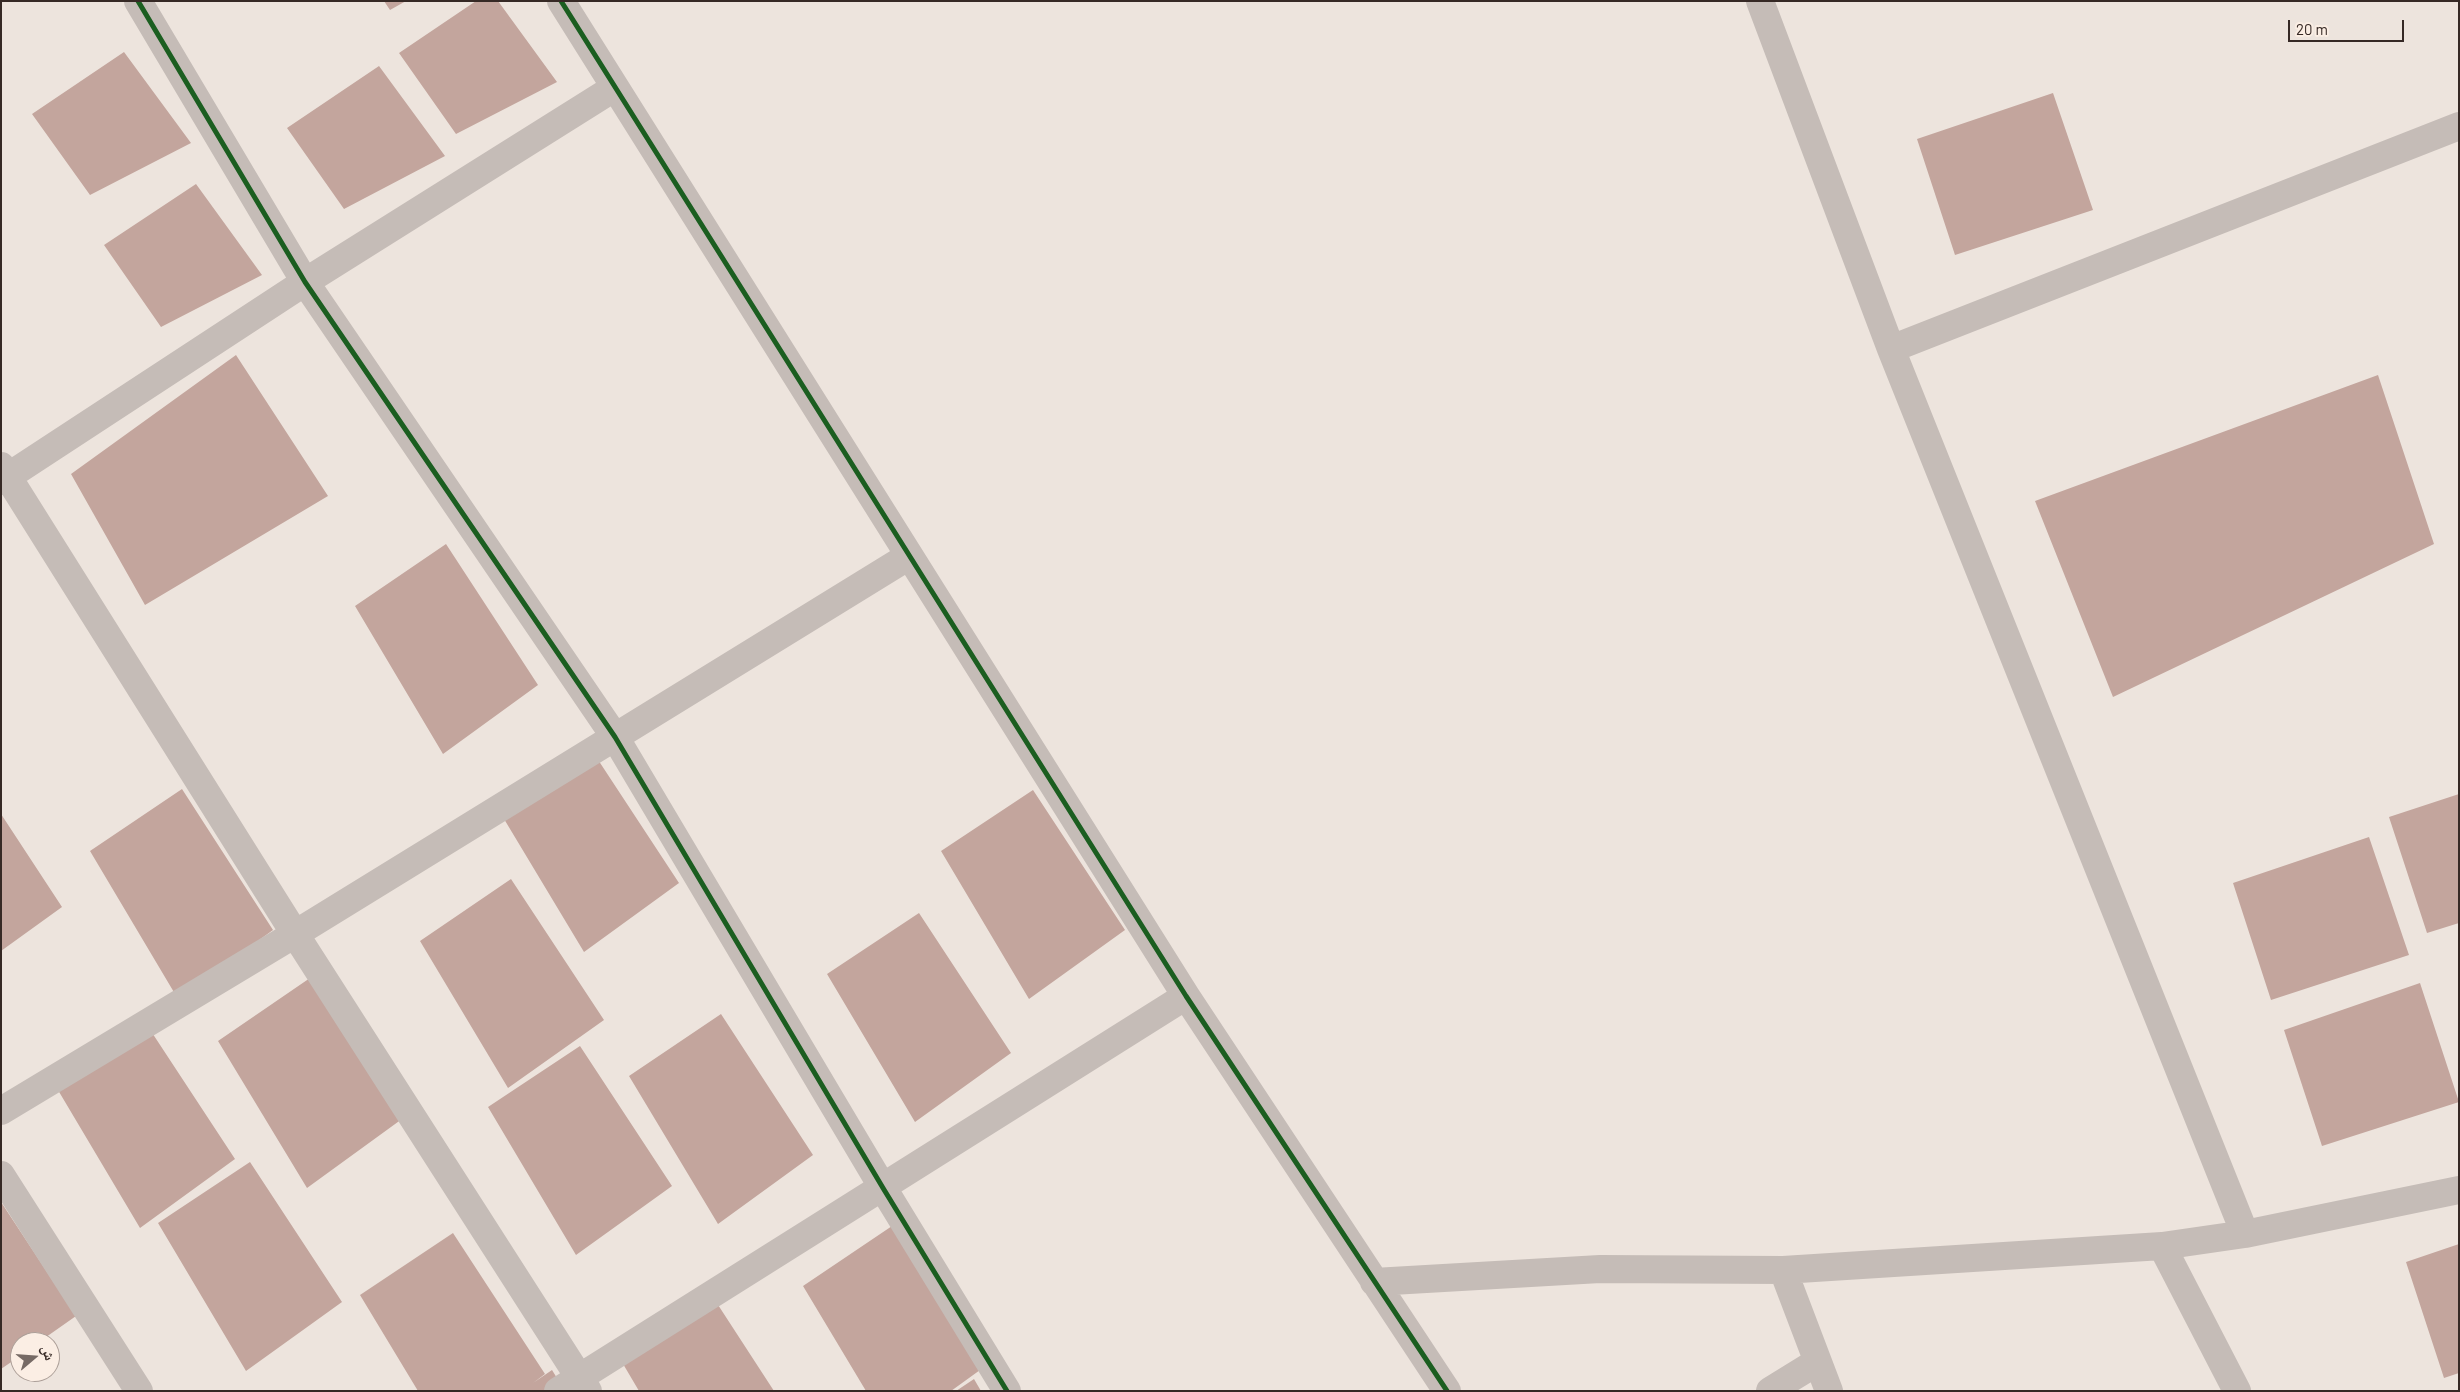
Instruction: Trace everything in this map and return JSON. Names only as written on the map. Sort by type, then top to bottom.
[{"type":"street","points":[[138,1],[304,282],[615,738],[883,1188],[1007,1391]]},
{"type":"street","points":[[561,1],[1186,996],[1447,1391]]},
{"type":"street","points":[[1760,1],[1891,349],[2245,1234]]},
{"type":"street","points":[[614,88],[304,282],[4,474],[295,934],[575,1386],[1186,996]]},
{"type":"street","points":[[1891,349],[2459,126]]},
{"type":"street","points":[[1,1111],[295,934],[909,556]]},
{"type":"street","points":[[1,1175],[139,1391]]},
{"type":"street","points":[[1374,1282],[1600,1269],[1783,1270],[2162,1246],[2245,1234],[2459,1190]]},
{"type":"street","points":[[2162,1246],[2237,1391]]},
{"type":"street","points":[[1783,1270],[1829,1391]]},
{"type":"street","points":[[1770,1391],[1817,1362]]},
{"type":"building","points":[[384,1],[406,1],[390,10]]},
{"type":"building","points":[[476,1],[498,1],[557,82],[456,134],[399,53]]},
{"type":"building","points":[[124,52],[191,143],[90,195],[32,114]]},
{"type":"building","points":[[379,66],[445,156],[344,209],[287,128]]},
{"type":"building","points":[[2053,93],[2093,210],[1955,255],[1917,139]]},
{"type":"building","points":[[196,184],[262,275],[161,327],[104,245]]},
{"type":"building","points":[[236,355],[328,496],[145,605],[71,474]]},
{"type":"building","points":[[2378,375],[2434,544],[2113,697],[2035,501]]},
{"type":"building","points":[[446,544],[538,685],[443,754],[355,606]]},
{"type":"building","points":[[587,743],[679,883],[584,952],[495,804]]},
{"type":"building","points":[[182,789],[273,930],[178,999],[90,851]]},
{"type":"building","points":[[1033,790],[1125,930],[1029,999],[941,851]]},
{"type":"building","points":[[2459,794],[2459,923],[2427,933],[2389,817]]},
{"type":"building","points":[[1,814],[62,907],[1,951]]},
{"type":"building","points":[[2369,837],[2409,955],[2271,1000],[2233,883]]},
{"type":"building","points":[[511,879],[604,1020],[508,1088],[420,941]]},
{"type":"building","points":[[919,913],[1011,1053],[915,1122],[827,974]]},
{"type":"building","points":[[310,978],[402,1119],[307,1188],[218,1041]]},
{"type":"building","points":[[2420,983],[2459,1102],[2322,1146],[2284,1030]]},
{"type":"building","points":[[721,1014],[813,1155],[718,1224],[629,1076]]},
{"type":"building","points":[[143,1019],[235,1159],[140,1228],[52,1080]]},
{"type":"building","points":[[580,1046],[672,1186],[576,1255],[488,1107]]},
{"type":"building","points":[[250,1162],[342,1302],[246,1371],[158,1223]]},
{"type":"building","points":[[1,1202],[76,1316],[53,1332],[10,1332],[10,1363],[1,1369]]},
{"type":"building","points":[[895,1224],[987,1365],[951,1391],[866,1391],[803,1286]]},
{"type":"building","points":[[453,1233],[545,1374],[533,1383],[552,1370],[565,1391],[418,1391],[360,1295]]},
{"type":"building","points":[[2459,1244],[2459,1373],[2444,1378],[2406,1262]]},
{"type":"building","points":[[709,1291],[774,1391],[639,1391],[616,1352]]},
{"type":"building","points":[[974,1379],[981,1391],[956,1391]]},
{"type":"cycle path","points":[[138,1],[305,282],[615,737],[883,1188],[1007,1391]]},
{"type":"cycle path","points":[[561,1],[1186,996],[1447,1391]]}]
